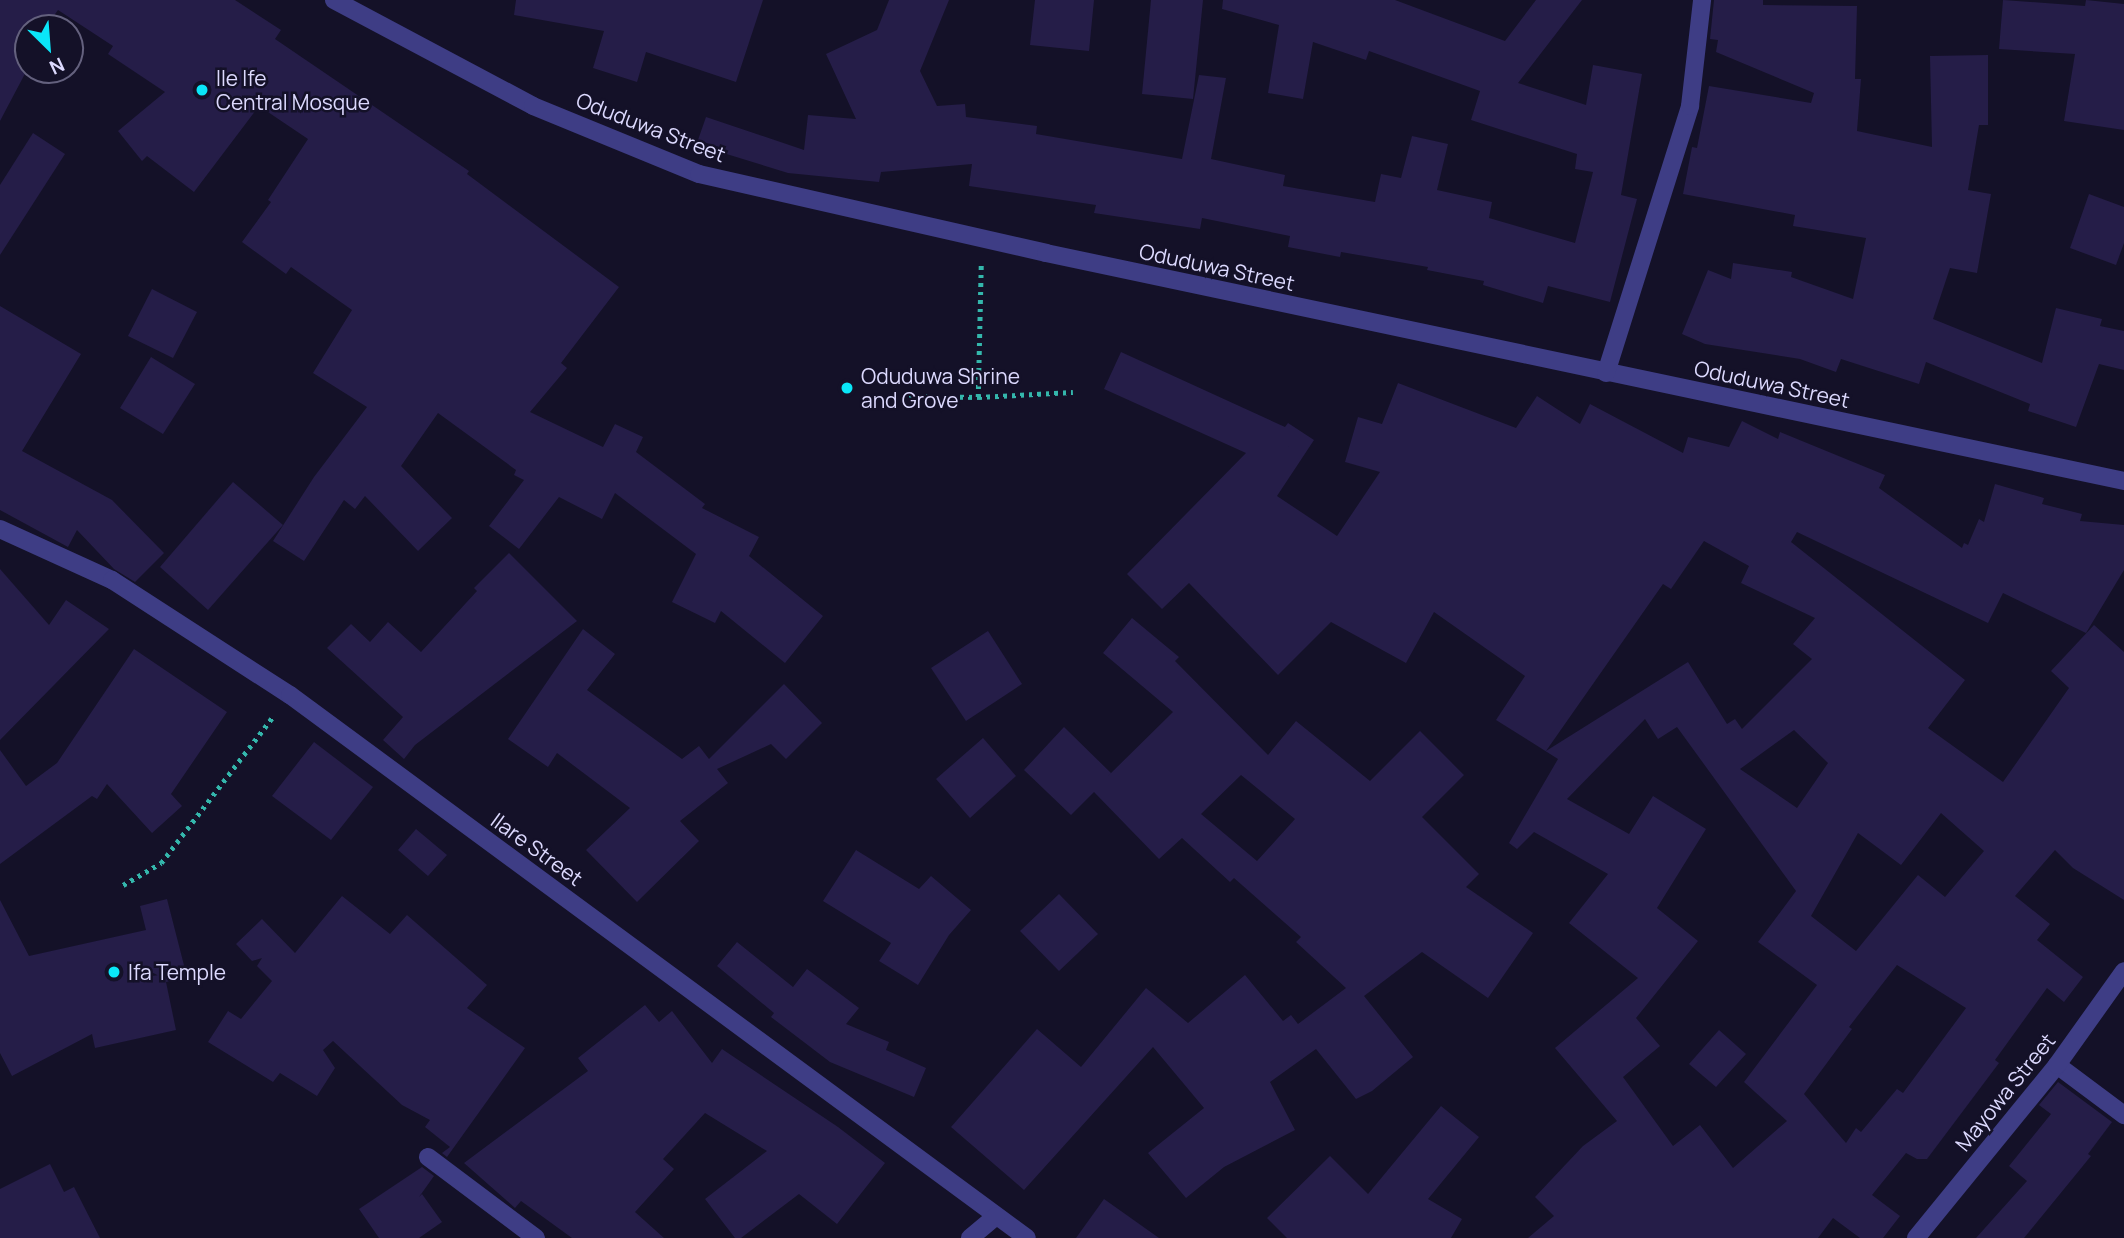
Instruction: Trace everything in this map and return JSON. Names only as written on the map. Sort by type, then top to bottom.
[{"type":"street","name":"Oduduwa Street","points":[[334,0],[533,106],[699,174],[982,239],[2124,481]]},
{"type":"street","points":[[1606,373],[1690,106],[1702,0]]},
{"type":"street","name":"Ilare Street","points":[[0,529],[111,580],[290,695],[1027,1238]]},
{"type":"street","name":"Mayowa Street","points":[[1916,1238],[2057,1065],[2124,971]]},
{"type":"street","points":[[2057,1065],[2124,1115]]},
{"type":"street","points":[[428,1157],[536,1238]]},
{"type":"street","points":[[970,1238],[996,1216]]},
{"type":"path","points":[[978,397],[982,239]]},
{"type":"path","points":[[909,396],[978,397],[1073,392]]},
{"type":"path","points":[[123,885],[160,863],[290,695]]},
{"type":"building","points":[[0,0],[235,0],[281,30],[275,39],[469,171],[467,174],[619,287],[561,363],[567,368],[530,412],[603,447],[615,424],[643,437],[636,452],[705,504],[702,508],[759,537],[749,556],[823,616],[785,663],[721,611],[715,623],[672,602],[696,554],[615,493],[602,519],[559,497],[519,549],[489,526],[524,480],[514,475],[516,470],[438,413],[401,466],[452,518],[418,551],[365,496],[355,509],[344,500],[304,561],[273,541],[314,477],[367,407],[313,373],[352,310],[291,267],[286,274],[242,242],[271,202],[268,200],[308,139],[259,106],[194,192],[147,156],[142,161],[118,131],[165,92],[108,54],[113,46],[84,27],[84,14],[64,14],[58,10],[55,14],[14,14],[14,84],[20,84],[0,121]]},
{"type":"building","points":[[516,0],[763,0],[736,82],[646,52],[637,82],[593,68],[604,31],[514,15]]},
{"type":"building","points":[[889,0],[949,0],[920,71],[937,106],[965,104],[966,117],[1037,126],[1036,134],[1182,159],[1199,75],[1226,78],[1211,159],[1285,175],[1283,186],[1375,202],[1381,174],[1401,178],[1412,136],[1448,144],[1437,190],[1492,202],[1489,218],[1575,243],[1593,172],[1575,169],[1577,154],[1471,120],[1480,91],[1369,51],[1366,60],[1313,42],[1303,99],[1268,93],[1279,25],[1222,9],[1223,0],[1395,0],[1505,41],[1536,0],[1582,0],[1518,83],[1586,105],[1593,65],[1642,74],[1621,195],[1637,199],[1610,302],[1548,286],[1543,303],[1483,285],[1484,281],[1427,270],[1428,267],[1341,252],[1340,257],[1288,247],[1290,236],[1202,218],[1200,229],[1094,213],[1096,205],[969,186],[972,164],[881,172],[879,182],[788,173],[720,152],[721,148],[698,140],[706,117],[804,150],[808,115],[856,119],[826,54],[877,30]]},
{"type":"building","points":[[1035,0],[1094,0],[1089,51],[1030,45]]},
{"type":"building","points":[[1151,0],[1203,0],[1193,99],[1142,94]]},
{"type":"building","points":[[1714,0],[1763,0],[1763,5],[1857,6],[1855,79],[1861,79],[1857,131],[1932,147],[1930,56],[1988,55],[1988,125],[1979,125],[1968,190],[1991,194],[1977,273],[1950,268],[1933,319],[2042,363],[2056,308],[2102,319],[2100,326],[2124,331],[2124,370],[2099,364],[2076,427],[2028,411],[2030,404],[1926,362],[1919,384],[1841,359],[1836,372],[1800,359],[1705,344],[1682,334],[1708,270],[1731,279],[1733,263],[1792,272],[1791,277],[1853,299],[1866,238],[1793,226],[1795,215],[1683,194],[1692,147],[1697,148],[1709,86],[1811,103],[1814,93],[1716,52],[1718,40],[1710,39]]},
{"type":"building","points":[[2003,0],[2085,6],[2086,0],[2124,4],[2124,130],[2064,121],[2075,54],[1999,49]]},
{"type":"building","points":[[33,133],[65,154],[0,255],[0,185]]},
{"type":"building","points":[[2089,194],[2124,207],[2124,243],[2116,265],[2070,248]]},
{"type":"building","points":[[152,289],[197,312],[173,358],[128,336]]},
{"type":"building","points":[[0,306],[81,354],[22,451],[112,500],[164,553],[135,582],[114,569],[77,530],[68,547],[0,510]]},
{"type":"building","points":[[1121,352],[1285,427],[1288,423],[1314,440],[1277,496],[1337,536],[1380,472],[1345,462],[1358,417],[1382,424],[1398,383],[1516,428],[1537,396],[1580,424],[1590,404],[1683,453],[1688,437],[1729,447],[1742,421],[1778,439],[1780,432],[1885,475],[1879,488],[1962,548],[1964,543],[1968,545],[1979,519],[1984,522],[1995,484],[2044,498],[2042,504],[2082,514],[2080,521],[2124,525],[2124,570],[2086,633],[2003,593],[1988,623],[1797,532],[1791,542],[1965,680],[1928,728],[2003,782],[2069,688],[2051,671],[2094,625],[2124,652],[2124,900],[2073,868],[2055,850],[2015,896],[2050,924],[2037,940],[2083,977],[2064,1002],[2047,988],[1995,1060],[1999,1063],[1927,1159],[1917,1159],[1906,1153],[1872,1195],[1900,1216],[1883,1238],[1860,1238],[1833,1218],[1818,1238],[1528,1238],[1554,1216],[1535,1197],[1583,1146],[1617,1121],[1555,1048],[1638,978],[1569,923],[1608,874],[1534,832],[1517,849],[1509,843],[1558,759],[1496,720],[1525,676],[1434,612],[1406,663],[1331,622],[1278,675],[1189,583],[1162,609],[1127,574],[1246,453],[1104,389]],"holes":[[[1704,541],[1749,566],[1741,583],[1815,618],[1793,644],[1812,659],[1742,729],[1735,719],[1727,724],[1688,662],[1546,751],[1663,584],[1671,589]],[[1645,719],[1658,739],[1677,727],[1796,891],[1758,942],[1817,985],[1744,1082],[1787,1121],[1733,1168],[1700,1125],[1673,1146],[1623,1077],[1660,1046],[1636,1018],[1698,941],[1657,908],[1706,829],[1653,796],[1629,834],[1567,799]],[[1794,730],[1828,763],[1797,808],[1740,769]],[[1941,813],[1984,851],[1945,897],[1918,875],[1856,951],[1811,916],[1858,833],[1901,865]],[[1897,965],[1966,1008],[1903,1093],[1897,1089],[1861,1132],[1856,1128],[1846,1143],[1804,1094],[1852,1029],[1849,1027]]]},
{"type":"building","points":[[151,357],[195,384],[163,434],[120,408]]},
{"type":"building","points":[[233,482],[283,525],[208,610],[160,567]]},
{"type":"building","points":[[509,553],[577,621],[415,745],[404,759],[383,740],[403,717],[327,648],[351,624],[370,642],[388,622],[421,652],[477,591],[474,588]]},
{"type":"building","points":[[0,569],[49,625],[66,600],[109,629],[0,740]]},
{"type":"building","points":[[1132,618],[1179,657],[1175,661],[1268,755],[1296,721],[1370,781],[1420,731],[1464,775],[1422,817],[1479,874],[1466,887],[1533,933],[1488,998],[1422,952],[1364,996],[1413,1057],[1372,1091],[1356,1099],[1316,1049],[1270,1082],[1295,1130],[1224,1167],[1186,1198],[1148,1153],[1204,1108],[1153,1047],[1024,1190],[951,1127],[1037,1029],[1081,1067],[1146,988],[1188,1023],[1245,975],[1283,1021],[1291,1015],[1298,1024],[1346,988],[1296,942],[1301,937],[1234,878],[1230,882],[1182,838],[1159,859],[1094,792],[1071,815],[1024,770],[1064,727],[1111,773],[1107,777],[1173,712],[1103,653]],"holes":[[[1241,775],[1295,819],[1257,861],[1201,814]]]},
{"type":"building","points":[[583,629],[615,654],[587,690],[682,759],[699,746],[709,759],[784,684],[822,723],[786,759],[771,744],[717,769],[728,783],[680,821],[699,841],[637,902],[586,850],[630,808],[557,753],[548,767],[508,739]]},
{"type":"building","points":[[988,631],[1022,684],[966,721],[931,668]]},
{"type":"building","points":[[134,649],[227,712],[171,794],[182,806],[152,833],[107,784],[97,799],[92,796],[0,864],[0,750],[26,786],[57,763]]},
{"type":"building","points":[[983,738],[1016,776],[970,818],[936,779]]},
{"type":"building","points":[[314,742],[373,787],[331,840],[272,796]]},
{"type":"building","points":[[416,829],[447,855],[428,876],[398,850]]},
{"type":"building","points":[[856,850],[919,889],[931,876],[971,910],[949,935],[918,985],[879,961],[891,943],[823,901]]},
{"type":"building","points":[[1059,894],[1098,934],[1059,971],[1020,931]]},
{"type":"building","points":[[342,896],[390,934],[407,915],[487,985],[467,1008],[525,1048],[447,1157],[442,1153],[450,1147],[425,1127],[430,1120],[402,1105],[333,1041],[323,1050],[335,1068],[317,1096],[280,1073],[273,1082],[208,1042],[228,1011],[241,1019],[272,981],[257,966],[262,958],[252,961],[236,944],[262,919],[295,953]]},
{"type":"building","points":[[167,899],[187,977],[166,982],[176,1030],[95,1048],[92,1034],[12,1076],[0,1053],[0,900],[29,956],[146,930],[140,906]]},
{"type":"building","points":[[737,942],[793,987],[807,969],[859,1008],[846,1024],[889,1042],[886,1050],[926,1068],[914,1097],[830,1062],[771,1017],[774,1013],[717,966]]},
{"type":"building","points":[[645,1005],[659,1022],[672,1011],[712,1063],[722,1049],[838,1127],[885,1163],[837,1224],[799,1194],[741,1238],[735,1238],[705,1199],[767,1151],[705,1113],[663,1159],[674,1169],[635,1212],[664,1238],[572,1238],[521,1201],[515,1208],[464,1163],[588,1071],[578,1058]]},
{"type":"building","points":[[1719,1030],[1746,1054],[1716,1087],[1689,1064]]},
{"type":"building","points":[[2058,1082],[2112,1122],[2088,1154],[2091,1156],[2024,1238],[1976,1238],[2027,1181],[2009,1166],[2051,1114],[2039,1105]]},
{"type":"building","points":[[1441,1106],[1479,1137],[1428,1199],[1462,1219],[1451,1238],[1287,1238],[1267,1218],[1330,1156],[1368,1194]]},
{"type":"building","points":[[50,1164],[64,1192],[74,1187],[100,1238],[0,1238],[0,1189]]},
{"type":"building","points":[[422,1167],[434,1176],[419,1197],[422,1194],[442,1222],[419,1238],[379,1238],[359,1209]]},
{"type":"building","points":[[1104,1199],[1159,1238],[1076,1238]]},
{"type":"place","name":"Ile Ife Central Mosque","points":[[202,90]]},
{"type":"place","name":"Oduduwa Shrine and Grove","points":[[847,388]]},
{"type":"place","name":"Ifa Temple","points":[[114,972]]}]
